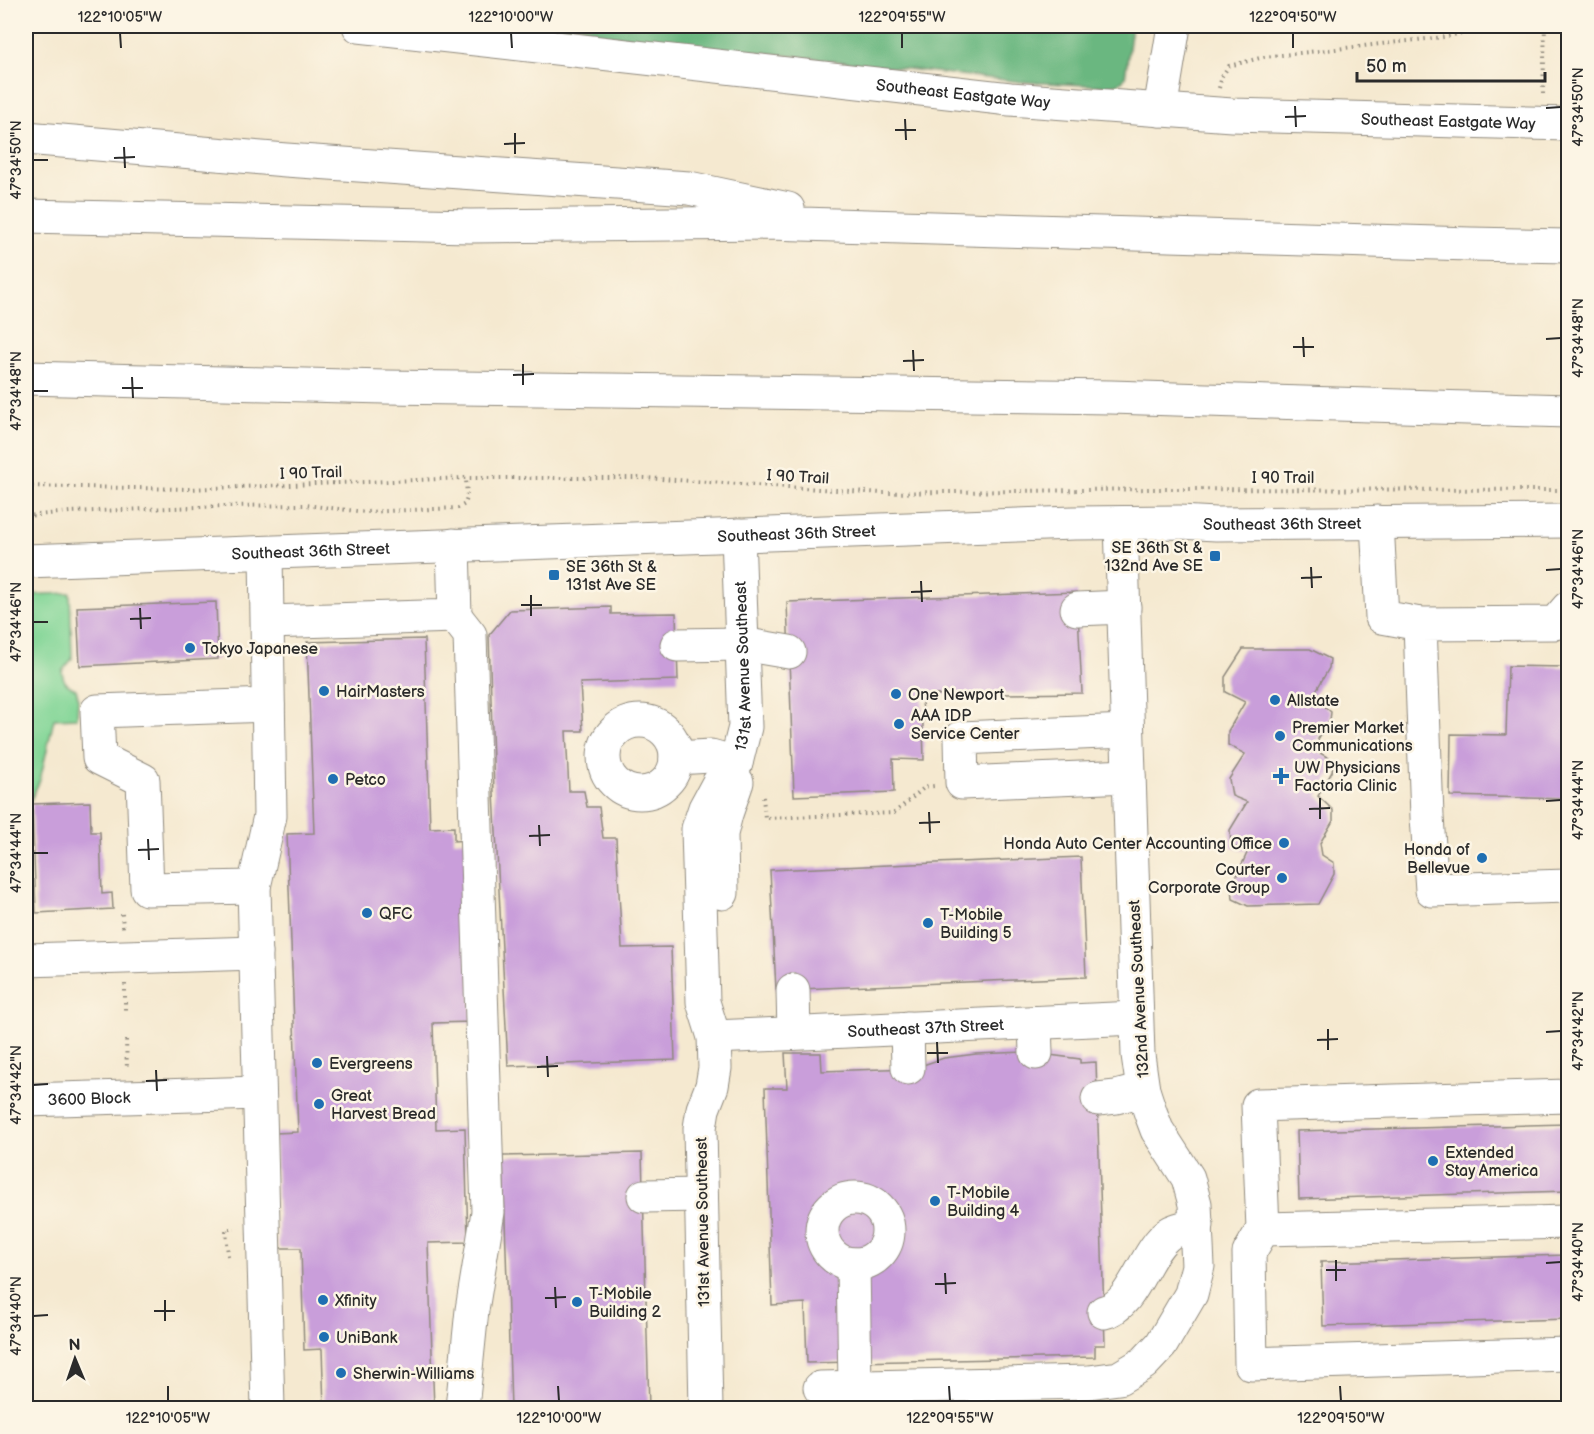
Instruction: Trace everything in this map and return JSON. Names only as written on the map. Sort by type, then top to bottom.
[{"type":"main road","name":"Southeast Eastgate Way","points":[[359,26],[1010,99],[1244,115],[1569,124]]},
{"type":"main road","points":[[1160,110],[1174,26]]},
{"type":"main road","points":[[26,138],[297,161],[689,188],[870,226]]},
{"type":"main road","points":[[26,216],[470,226],[769,223],[1569,246]]},
{"type":"main road","points":[[28,378],[397,387],[1111,397],[1569,411]]},
{"type":"main road","name":"Southeast 36th Street","points":[[26,561],[1121,523],[1569,521]]},
{"type":"main road","points":[[1377,522],[1382,617],[1420,624],[1555,623],[1569,608]]},
{"type":"main road","name":"132nd Avenue Southeast","points":[[820,1388],[855,1377],[940,1397],[1119,1378],[1144,1363],[1161,1345],[1191,1294],[1198,1266],[1196,1204],[1188,1178],[1157,1130],[1143,1090],[1138,1055],[1121,523]]},
{"type":"main road","name":"131st Avenue Southeast","points":[[706,1408],[700,1128],[715,1068],[714,1037],[703,1002],[698,829],[705,808],[718,784],[736,763],[745,727],[738,535]]},
{"type":"main road","points":[[453,545],[455,616],[470,635],[488,1212],[472,1310],[462,1408]]},
{"type":"main road","points":[[266,553],[270,816],[254,887],[268,1408]]},
{"type":"main road","points":[[1077,609],[1124,607]]},
{"type":"main road","points":[[268,622],[455,616]]},
{"type":"main road","points":[[1420,624],[1432,890],[1569,886]]},
{"type":"main road","points":[[677,645],[742,644],[789,652]]},
{"type":"main road","points":[[254,887],[147,889],[143,780],[99,758],[97,711],[268,705]]},
{"type":"main road","points":[[1127,731],[961,738],[962,783],[1129,776]]},
{"type":"main road","name":"131st Avenue Southeast","points":[[676,758],[711,756],[736,763]]},
{"type":"main road","points":[[26,960],[256,953]]},
{"type":"main road","points":[[793,990],[794,1033]]},
{"type":"main road","name":"Southeast 37th Street","points":[[714,1037],[907,1028],[1036,1038],[1136,1018]]},
{"type":"main road","points":[[907,1028],[909,1068]]},
{"type":"main road","points":[[1098,1099],[1143,1090]]},
{"type":"main road","name":"3600 Block","points":[[26,1100],[259,1093]]},
{"type":"main road","points":[[1569,1096],[1258,1105],[1251,1364],[1569,1353]]},
{"type":"main road","points":[[644,1196],[701,1195]]},
{"type":"main road","points":[[1104,1312],[1112,1310],[1121,1303],[1169,1233],[1256,1241],[1569,1222]]},
{"type":"main road","points":[[853,1264],[855,1377]]},
{"type":"path","points":[[1219,88],[1222,76],[1230,66],[1264,57],[1444,37],[1472,31],[1479,26]]},
{"type":"path","points":[[1543,95],[1545,26]]},
{"type":"path","points":[[26,516],[224,506],[305,505],[365,512],[458,508],[465,504],[467,498],[466,478]]},
{"type":"path","name":"I 90 Trail","points":[[27,486],[189,489],[466,478],[644,478],[883,493],[1151,489],[1569,490]]},
{"type":"path","points":[[760,792],[764,798],[765,818],[894,813],[925,787],[962,783]]},
{"type":"path","points":[[124,982],[125,1012]]},
{"type":"path","points":[[126,1040],[127,1070]]},
{"type":"green space","points":[[526,26],[1132,26],[1125,78],[1118,84],[1108,86],[1022,82]]},
{"type":"green space","points":[[70,593],[72,659],[62,671],[66,682],[76,689],[77,718],[54,719],[40,780],[26,810],[26,595]]},
{"type":"building","name":"One Newport","points":[[1077,592],[1082,693],[922,695],[924,760],[893,759],[894,792],[794,796],[787,602]]},
{"type":"building","points":[[216,602],[218,659],[80,666],[77,607]]},
{"type":"building","points":[[611,607],[611,614],[676,613],[678,680],[580,683],[583,731],[566,731],[569,791],[584,791],[587,807],[599,807],[603,838],[616,838],[622,948],[671,947],[675,1060],[508,1066],[494,793],[489,635],[510,610]]},
{"type":"building","points":[[424,639],[430,828],[454,827],[454,841],[466,840],[472,1022],[433,1023],[436,1129],[465,1128],[468,1242],[428,1243],[434,1408],[324,1408],[322,1349],[304,1350],[301,1248],[279,1248],[275,1133],[298,1132],[287,834],[314,833],[307,642]]},
{"type":"building","name":"UW Physicians Factoria Clinic","points":[[1243,649],[1310,649],[1330,659],[1329,668],[1313,696],[1331,712],[1330,720],[1318,739],[1320,753],[1334,761],[1332,772],[1318,796],[1333,810],[1333,821],[1320,843],[1322,855],[1334,863],[1334,874],[1318,904],[1248,906],[1233,899],[1232,886],[1248,851],[1231,846],[1230,830],[1247,802],[1232,796],[1229,779],[1245,754],[1228,745],[1228,731],[1245,702],[1225,692],[1225,677]]},
{"type":"building","points":[[1508,666],[1568,667],[1568,799],[1450,796],[1451,734],[1506,735]]},
{"type":"building","points":[[90,802],[91,832],[100,832],[102,894],[112,893],[113,909],[36,913],[32,804]]},
{"type":"building","name":"T-Mobile Building 5","points":[[1081,857],[1086,977],[776,990],[770,870]]},
{"type":"building","name":"T-Mobile Building 4","points":[[1026,1052],[1080,1059],[1080,1063],[1096,1062],[1105,1345],[1095,1345],[1095,1357],[807,1363],[805,1303],[772,1305],[765,1088],[787,1088],[785,1053],[821,1053],[822,1071],[914,1068],[944,1058]]},
{"type":"building","name":"Extended Stay America","points":[[1568,1124],[1568,1191],[1299,1199],[1297,1131]]},
{"type":"building","name":"T-Mobile Building 2","points":[[642,1153],[649,1408],[511,1408],[503,1156]]},
{"type":"building","points":[[1568,1255],[1568,1319],[1323,1326],[1321,1262]]},
{"type":"place","name":"SE 36th St & 132nd Ave SE","points":[[1215,556]]},
{"type":"place","name":"SE 36th St & 131st Ave SE","points":[[554,575]]},
{"type":"place","name":"Tokyo Japanese","points":[[190,648]]},
{"type":"place","name":"HairMasters","points":[[324,691]]},
{"type":"place","name":"One Newport","points":[[896,694]]},
{"type":"place","name":"Allstate","points":[[1275,700]]},
{"type":"place","name":"AAA IDP Service Center","points":[[899,724]]},
{"type":"place","name":"Premier Market Communications","points":[[1280,736]]},
{"type":"place","name":"UW Physicians Factoria Clinic","points":[[1281,776]]},
{"type":"place","name":"Petco","points":[[333,779]]},
{"type":"place","name":"Honda Auto Center Accounting Office","points":[[1284,843]]},
{"type":"place","name":"Honda of Bellevue","points":[[1482,858]]},
{"type":"place","name":"Courter Corporate Group","points":[[1282,878]]},
{"type":"place","name":"QFC","points":[[367,913]]},
{"type":"place","name":"T-Mobile Building 5","points":[[928,923]]},
{"type":"place","name":"Evergreens","points":[[317,1063]]},
{"type":"place","name":"Great Harvest Bread","points":[[319,1104]]},
{"type":"place","name":"Extended Stay America","points":[[1433,1161]]},
{"type":"place","name":"T-Mobile Building 4","points":[[935,1201]]},
{"type":"place","name":"Xfinity","points":[[323,1300]]},
{"type":"place","name":"T-Mobile Building 2","points":[[577,1302]]},
{"type":"place","name":"UniBank","points":[[324,1337]]},
{"type":"place","name":"Sherwin-Williams","points":[[341,1373]]}]
